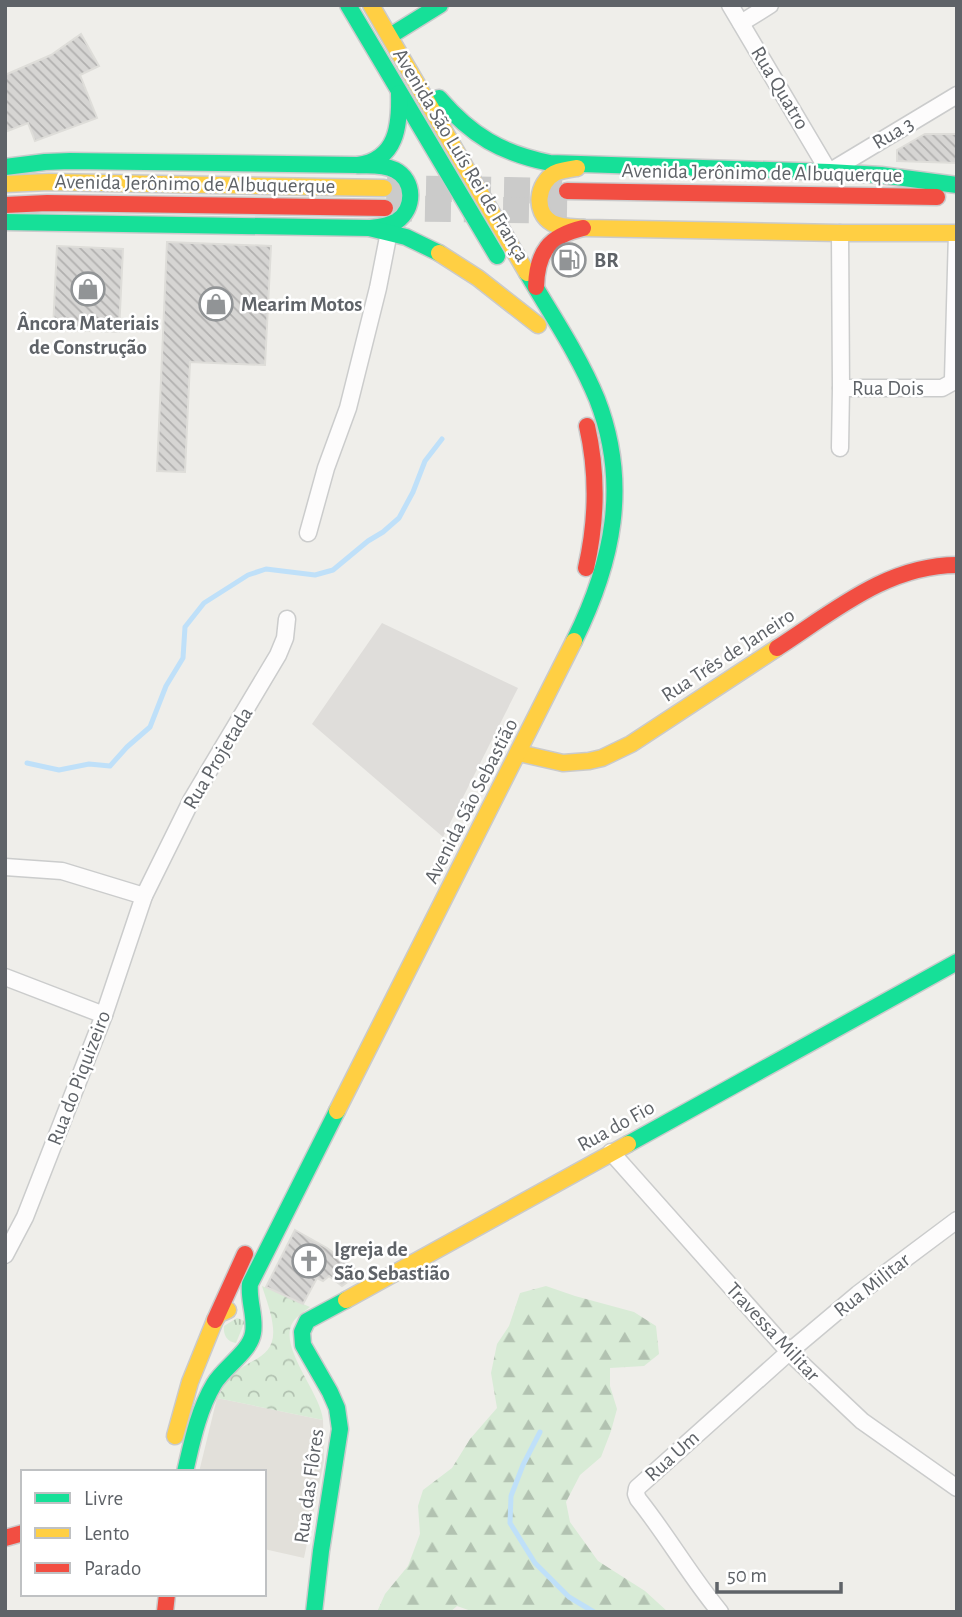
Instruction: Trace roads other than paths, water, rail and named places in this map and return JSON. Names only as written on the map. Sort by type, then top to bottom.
[{"type":"main road","name":"Avenida São Luís Rei de França","points":[[348,5],[504,268]]},
{"type":"main road","name":"Avenida São Luís Rei de França","points":[[372,5],[536,287]]},
{"type":"main road","points":[[440,5],[390,36],[443,104],[484,141],[498,148],[550,163],[829,172],[881,175],[957,186]]},
{"type":"main road","points":[[5,167],[70,161],[363,165],[375,160],[394,141],[400,120],[399,92]]},
{"type":"main road","points":[[5,222],[369,228],[390,225],[400,220],[409,208],[411,200],[404,177],[396,170],[356,165]]},
{"type":"main road","points":[[600,165],[564,170],[548,179],[540,191],[542,214],[558,225],[584,228],[957,233]]},
{"type":"main road","name":"Avenida Jerônimo de Albuquerque","points":[[5,184],[49,182],[384,188]]},
{"type":"main road","name":"Avenida Jerônimo de Albuquerque","points":[[567,191],[957,198]]},
{"type":"main road","name":"Avenida Jerônimo de Albuquerque","points":[[5,205],[47,203],[384,208]]},
{"type":"main road","points":[[369,228],[389,232]]},
{"type":"main road","points":[[536,287],[537,266],[546,248],[564,233],[584,228]]},
{"type":"main road","name":"Avenida São Luís Rei de França","points":[[389,232],[411,239],[449,258],[541,331],[518,291]]},
{"type":"main road","name":"Avenida São Sebastião","points":[[253,1321],[248,1296],[250,1284],[519,753],[584,621],[605,565],[615,500],[607,432],[583,369],[536,287]]},
{"type":"main road","points":[[582,407],[596,475],[596,513],[582,580]]},
{"type":"main road","name":"Rua Três de Janeiro","points":[[519,753],[548,762],[562,763],[580,763],[604,758],[631,744],[889,577],[916,568],[957,565]]},
{"type":"main road","name":"Avenida São Sebastião","points":[[402,947],[504,751],[563,628]]},
{"type":"main road","name":"Rua do Fio","points":[[301,1332],[307,1321],[957,962]]},
{"type":"main road","points":[[172,1449],[190,1381],[251,1242]]},
{"type":"main road","points":[[185,1470],[200,1410],[206,1398],[220,1374],[247,1345],[254,1334],[253,1321],[244,1311],[225,1310],[214,1322],[214,1338],[223,1348],[235,1350],[247,1345]]},
{"type":"main road","name":"Rua das Flôres","points":[[301,1332],[303,1345],[325,1381],[337,1408],[340,1429],[314,1612]]},
{"type":"street","name":"Rua Quatro","points":[[730,5],[829,172]]},
{"type":"street","points":[[741,23],[770,5]]},
{"type":"street","name":"Rua 3","points":[[829,172],[957,95]]},
{"type":"street","points":[[308,533],[326,468],[348,408],[389,232]]},
{"type":"street","points":[[840,233],[840,448]]},
{"type":"street","name":"Rua Dois","points":[[841,388],[942,388],[951,383],[957,233]]},
{"type":"street","name":"Rua Projetada","points":[[144,896],[192,799],[278,655],[285,638],[287,619]]},
{"type":"street","points":[[5,867],[62,871],[144,896]]},
{"type":"street","name":"Rua do Piquizeiro","points":[[5,1255],[25,1217],[104,1016],[144,896]]},
{"type":"street","points":[[5,977],[104,1016]]},
{"type":"street","name":"Travessa Militar","points":[[611,1152],[789,1352],[862,1421],[957,1488]]},
{"type":"street","name":"Rua Militar","points":[[789,1352],[858,1294],[957,1220]]},
{"type":"street","name":"Rua Um","points":[[720,1612],[638,1499],[637,1488],[789,1352]]},
{"type":"waterway","points":[[27,763],[59,770],[89,764],[110,766],[150,727],[166,686],[183,658],[185,627],[204,603],[248,575],[266,569],[315,575],[333,570],[399,518],[425,461],[442,439]]},
{"type":"waterway","points":[[540,1432],[511,1496],[510,1523],[535,1563],[569,1597],[594,1612]]},
{"type":"tunnel","points":[[387,188],[562,191]]},
{"type":"tunnel","points":[[386,208],[567,211]]},
{"type":"place","name":"BR","points":[[569,260]]},
{"type":"place","name":"Âncora Materiais de Construção","points":[[88,289]]},
{"type":"place","name":"Mearim Motos","points":[[216,304]]},
{"type":"place","name":"Igreja de São Sebastião","points":[[309,1261]]}]
